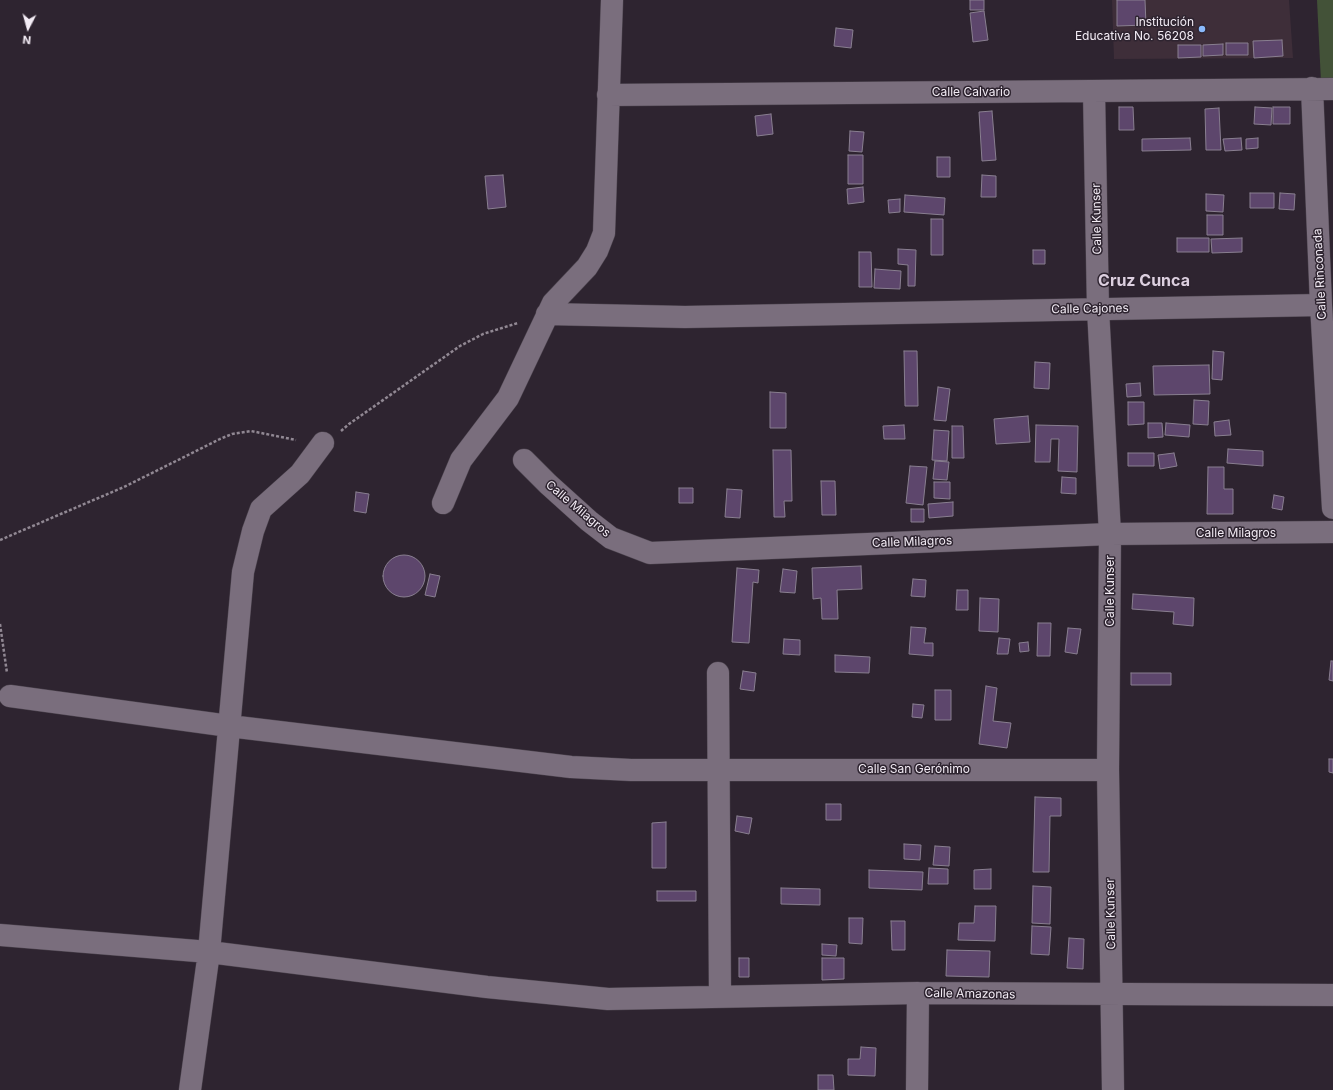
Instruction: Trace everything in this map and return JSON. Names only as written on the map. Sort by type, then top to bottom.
[{"type":"street","points":[[443,503],[461,460],[508,398],[547,314],[554,303],[587,267],[597,251],[604,233],[612,0]]},
{"type":"street","name":"Calle Calvario","points":[[608,95],[1323,88]]},
{"type":"street","name":"Calle Rinconada","points":[[1323,88],[1321,305],[1333,508]]},
{"type":"street","name":"Calle Kunser","points":[[1094,91],[1098,309],[1110,534],[1108,770],[1113,1090]]},
{"type":"street","name":"Calle Cajones","points":[[547,314],[685,317],[1321,305]]},
{"type":"street","points":[[190,1090],[209,952],[243,572],[253,532],[261,509],[300,474],[323,443]]},
{"type":"street","name":"Calle Milagros","points":[[524,460],[589,521],[611,538],[650,553],[1110,534],[1333,532]]},
{"type":"street","points":[[718,674],[720,997]]},
{"type":"street","name":"Calle San Gerónimo","points":[[10,696],[230,726],[571,767],[632,770],[1108,770]]},
{"type":"street","name":"Calle Amazonas","points":[[0,935],[209,952],[487,987],[608,999],[918,993],[1333,995]]},
{"type":"street","points":[[917,1090],[918,993]]},
{"type":"path","points":[[0,540],[124,488],[220,438],[232,434],[251,431],[308,442],[323,443],[334,438],[349,424],[460,346],[482,334],[547,314]]},
{"type":"path","points":[[0,624],[10,696]]},
{"type":"shaded area","name":"Institución Educativa No. 56208","points":[[1112,0],[1289,0],[1293,58],[1114,59]]},
{"type":"green space","points":[[1317,0],[1333,0],[1333,82],[1321,82]]},
{"type":"building","points":[[970,0],[984,0],[984,10],[970,10]]},
{"type":"building","points":[[1117,0],[1145,0],[1146,25],[1117,26]]},
{"type":"building","points":[[984,11],[988,40],[973,42],[970,13]]},
{"type":"building","points":[[836,28],[853,30],[851,48],[834,46]]},
{"type":"building","points":[[1282,40],[1283,56],[1254,58],[1253,41]]},
{"type":"building","points":[[1226,43],[1248,43],[1248,55],[1226,55]]},
{"type":"building","points":[[1223,44],[1223,55],[1203,56],[1203,45]]},
{"type":"building","points":[[1178,45],[1201,45],[1201,57],[1178,58]]},
{"type":"building","points":[[1119,107],[1133,107],[1134,130],[1119,130]]},
{"type":"building","points":[[1255,107],[1272,108],[1271,125],[1254,124]]},
{"type":"building","points":[[1273,107],[1290,107],[1290,124],[1273,124]]},
{"type":"building","points":[[1219,108],[1221,150],[1206,150],[1205,109]]},
{"type":"building","points":[[992,111],[996,160],[982,161],[979,112]]},
{"type":"building","points":[[771,114],[773,134],[757,136],[755,116]]},
{"type":"building","points":[[850,131],[864,132],[862,152],[849,151]]},
{"type":"building","points":[[1190,138],[1191,150],[1142,151],[1142,139]]},
{"type":"building","points":[[1241,138],[1242,150],[1225,151],[1223,139]]},
{"type":"building","points":[[1258,138],[1258,148],[1246,149],[1246,139]]},
{"type":"building","points":[[848,155],[863,155],[863,184],[848,184]]},
{"type":"building","points":[[937,157],[950,157],[950,177],[937,177]]},
{"type":"building","points":[[503,175],[506,207],[488,209],[485,176]]},
{"type":"building","points":[[982,175],[996,176],[996,197],[981,197]]},
{"type":"building","points":[[863,187],[864,202],[848,204],[847,189]]},
{"type":"building","points":[[1250,193],[1274,193],[1274,208],[1250,208]]},
{"type":"building","points":[[1280,193],[1295,194],[1294,210],[1279,209]]},
{"type":"building","points":[[1206,194],[1224,195],[1223,212],[1206,211]]},
{"type":"building","points":[[905,195],[945,198],[944,215],[904,212]]},
{"type":"building","points":[[900,199],[900,212],[889,213],[888,200]]},
{"type":"building","points":[[1207,215],[1223,215],[1223,235],[1207,235]]},
{"type":"building","points":[[931,219],[943,219],[943,255],[931,255]]},
{"type":"building","points":[[1177,238],[1209,238],[1209,252],[1177,252]]},
{"type":"building","points":[[1242,238],[1242,252],[1212,253],[1211,239]]},
{"type":"building","points":[[898,249],[916,250],[915,286],[908,286],[908,265],[898,264]]},
{"type":"building","points":[[1033,250],[1045,250],[1045,264],[1033,264]]},
{"type":"building","points":[[859,252],[871,252],[872,287],[859,287]]},
{"type":"building","points":[[875,269],[901,271],[900,289],[874,288]]},
{"type":"building","points":[[904,351],[917,351],[918,406],[905,406]]},
{"type":"building","points":[[1213,351],[1224,352],[1222,380],[1212,379]]},
{"type":"building","points":[[1035,362],[1050,363],[1049,389],[1034,388]]},
{"type":"building","points":[[1209,365],[1210,394],[1154,395],[1153,366]]},
{"type":"building","points":[[1140,383],[1141,396],[1127,397],[1126,384]]},
{"type":"building","points":[[938,387],[950,389],[946,421],[934,420]]},
{"type":"building","points":[[770,392],[786,393],[786,428],[770,428]]},
{"type":"building","points":[[1194,400],[1209,401],[1208,425],[1193,424]]},
{"type":"building","points":[[1128,402],[1144,402],[1144,424],[1128,425]]},
{"type":"building","points":[[1028,416],[1030,442],[996,444],[994,419]]},
{"type":"building","points":[[1229,420],[1231,435],[1215,436],[1214,422]]},
{"type":"building","points":[[1148,423],[1162,423],[1163,437],[1148,438]]},
{"type":"building","points":[[1166,423],[1190,425],[1189,437],[1165,435]]},
{"type":"building","points":[[904,425],[905,439],[884,439],[883,426]]},
{"type":"building","points":[[1036,425],[1078,426],[1077,472],[1058,471],[1059,439],[1051,439],[1050,462],[1035,462]]},
{"type":"building","points":[[952,426],[963,426],[964,458],[952,458]]},
{"type":"building","points":[[934,430],[949,431],[947,461],[932,460]]},
{"type":"building","points":[[1228,449],[1263,451],[1263,466],[1227,463]]},
{"type":"building","points":[[773,450],[791,450],[792,501],[784,501],[785,517],[774,517]]},
{"type":"building","points":[[1128,453],[1154,453],[1154,466],[1128,466]]},
{"type":"building","points":[[1174,453],[1177,466],[1160,469],[1158,455]]},
{"type":"building","points":[[935,461],[949,462],[947,480],[933,479]]},
{"type":"building","points":[[910,466],[927,467],[923,505],[906,503]]},
{"type":"building","points":[[1208,467],[1224,467],[1224,489],[1233,489],[1233,514],[1207,514]]},
{"type":"building","points":[[1062,477],[1076,478],[1076,494],[1061,493]]},
{"type":"building","points":[[821,481],[835,481],[836,515],[822,515]]},
{"type":"building","points":[[934,482],[950,482],[950,499],[934,498]]},
{"type":"building","points":[[679,488],[693,488],[693,503],[679,503]]},
{"type":"building","points":[[727,489],[742,490],[740,518],[725,517]]},
{"type":"building","points":[[356,492],[369,494],[366,513],[354,511]]},
{"type":"building","points":[[1274,495],[1284,497],[1282,510],[1272,508]]},
{"type":"building","points":[[953,502],[953,516],[929,518],[928,504]]},
{"type":"building","points":[[911,509],[924,509],[924,522],[911,522]]},
{"type":"building","points":[[400,555],[408,555],[416,558],[422,564],[425,576],[422,588],[416,594],[408,597],[400,597],[392,594],[386,588],[383,580],[383,572],[386,564],[392,558]]},
{"type":"building","points":[[861,566],[862,589],[837,590],[838,619],[822,619],[821,598],[813,599],[812,568]]},
{"type":"building","points":[[737,568],[759,570],[758,583],[753,582],[749,643],[732,642]]},
{"type":"building","points":[[783,569],[797,571],[795,593],[780,592]]},
{"type":"building","points":[[430,574],[440,576],[435,597],[425,595]]},
{"type":"building","points":[[913,579],[926,580],[925,597],[911,596]]},
{"type":"building","points":[[957,590],[968,590],[968,610],[956,610]]},
{"type":"building","points":[[1133,594],[1194,598],[1193,626],[1173,624],[1174,612],[1132,609]]},
{"type":"building","points":[[980,598],[999,599],[998,632],[979,631]]},
{"type":"building","points":[[1038,623],[1051,623],[1050,656],[1037,656]]},
{"type":"building","points":[[911,627],[926,628],[924,643],[933,643],[933,656],[909,654]]},
{"type":"building","points":[[1068,628],[1081,629],[1077,654],[1065,652]]},
{"type":"building","points":[[999,638],[1010,639],[1008,654],[997,654]]},
{"type":"building","points":[[784,639],[800,640],[800,655],[783,654]]},
{"type":"building","points":[[1028,642],[1029,651],[1020,652],[1019,643]]},
{"type":"building","points":[[835,655],[870,657],[869,673],[835,672]]},
{"type":"building","points":[[1331,661],[1333,661],[1333,681],[1329,680]]},
{"type":"building","points":[[743,671],[756,673],[754,691],[740,689]]},
{"type":"building","points":[[1131,673],[1171,673],[1171,685],[1131,685]]},
{"type":"building","points":[[986,686],[997,688],[993,721],[1011,723],[1007,748],[979,744]]},
{"type":"building","points":[[935,690],[951,690],[951,720],[935,720]]},
{"type":"building","points":[[913,704],[924,705],[922,718],[912,717]]},
{"type":"building","points":[[1329,759],[1333,759],[1333,773],[1329,772]]},
{"type":"building","points":[[1035,797],[1061,798],[1061,816],[1050,816],[1049,872],[1033,872]]},
{"type":"building","points":[[826,804],[841,804],[841,820],[826,820]]},
{"type":"building","points":[[737,816],[752,818],[749,834],[735,831]]},
{"type":"building","points":[[666,822],[666,868],[652,868],[652,823]]},
{"type":"building","points":[[904,844],[921,845],[920,860],[904,859]]},
{"type":"building","points":[[935,846],[950,847],[949,866],[933,865]]},
{"type":"building","points":[[929,868],[948,869],[948,884],[928,884]]},
{"type":"building","points":[[991,869],[991,889],[974,889],[974,870]]},
{"type":"building","points":[[869,870],[923,872],[922,890],[869,888]]},
{"type":"building","points":[[1033,886],[1051,887],[1050,924],[1032,923]]},
{"type":"building","points":[[781,888],[820,889],[820,905],[781,904]]},
{"type":"building","points":[[657,891],[696,891],[696,901],[657,901]]},
{"type":"building","points":[[975,906],[996,906],[995,941],[958,940],[959,923],[974,923]]},
{"type":"building","points":[[849,918],[863,918],[862,944],[849,943]]},
{"type":"building","points":[[891,921],[905,921],[905,950],[892,950]]},
{"type":"building","points":[[1032,926],[1051,927],[1049,955],[1031,954]]},
{"type":"building","points":[[1069,938],[1084,939],[1083,969],[1067,968]]},
{"type":"building","points":[[822,944],[837,945],[836,956],[822,955]]},
{"type":"building","points":[[947,950],[990,951],[989,977],[946,976]]},
{"type":"building","points":[[739,958],[749,958],[749,977],[739,977]]},
{"type":"building","points":[[822,958],[844,958],[844,979],[822,980]]},
{"type":"building","points":[[861,1047],[876,1048],[875,1076],[848,1075],[848,1059],[860,1059]]},
{"type":"building","points":[[818,1075],[833,1075],[834,1090],[818,1090]]},
{"type":"place","name":"Institución Educativa No. 56208","points":[[1202,29]]},
{"type":"district","name":"Cruz Cunca","points":[[1144,281]]}]
